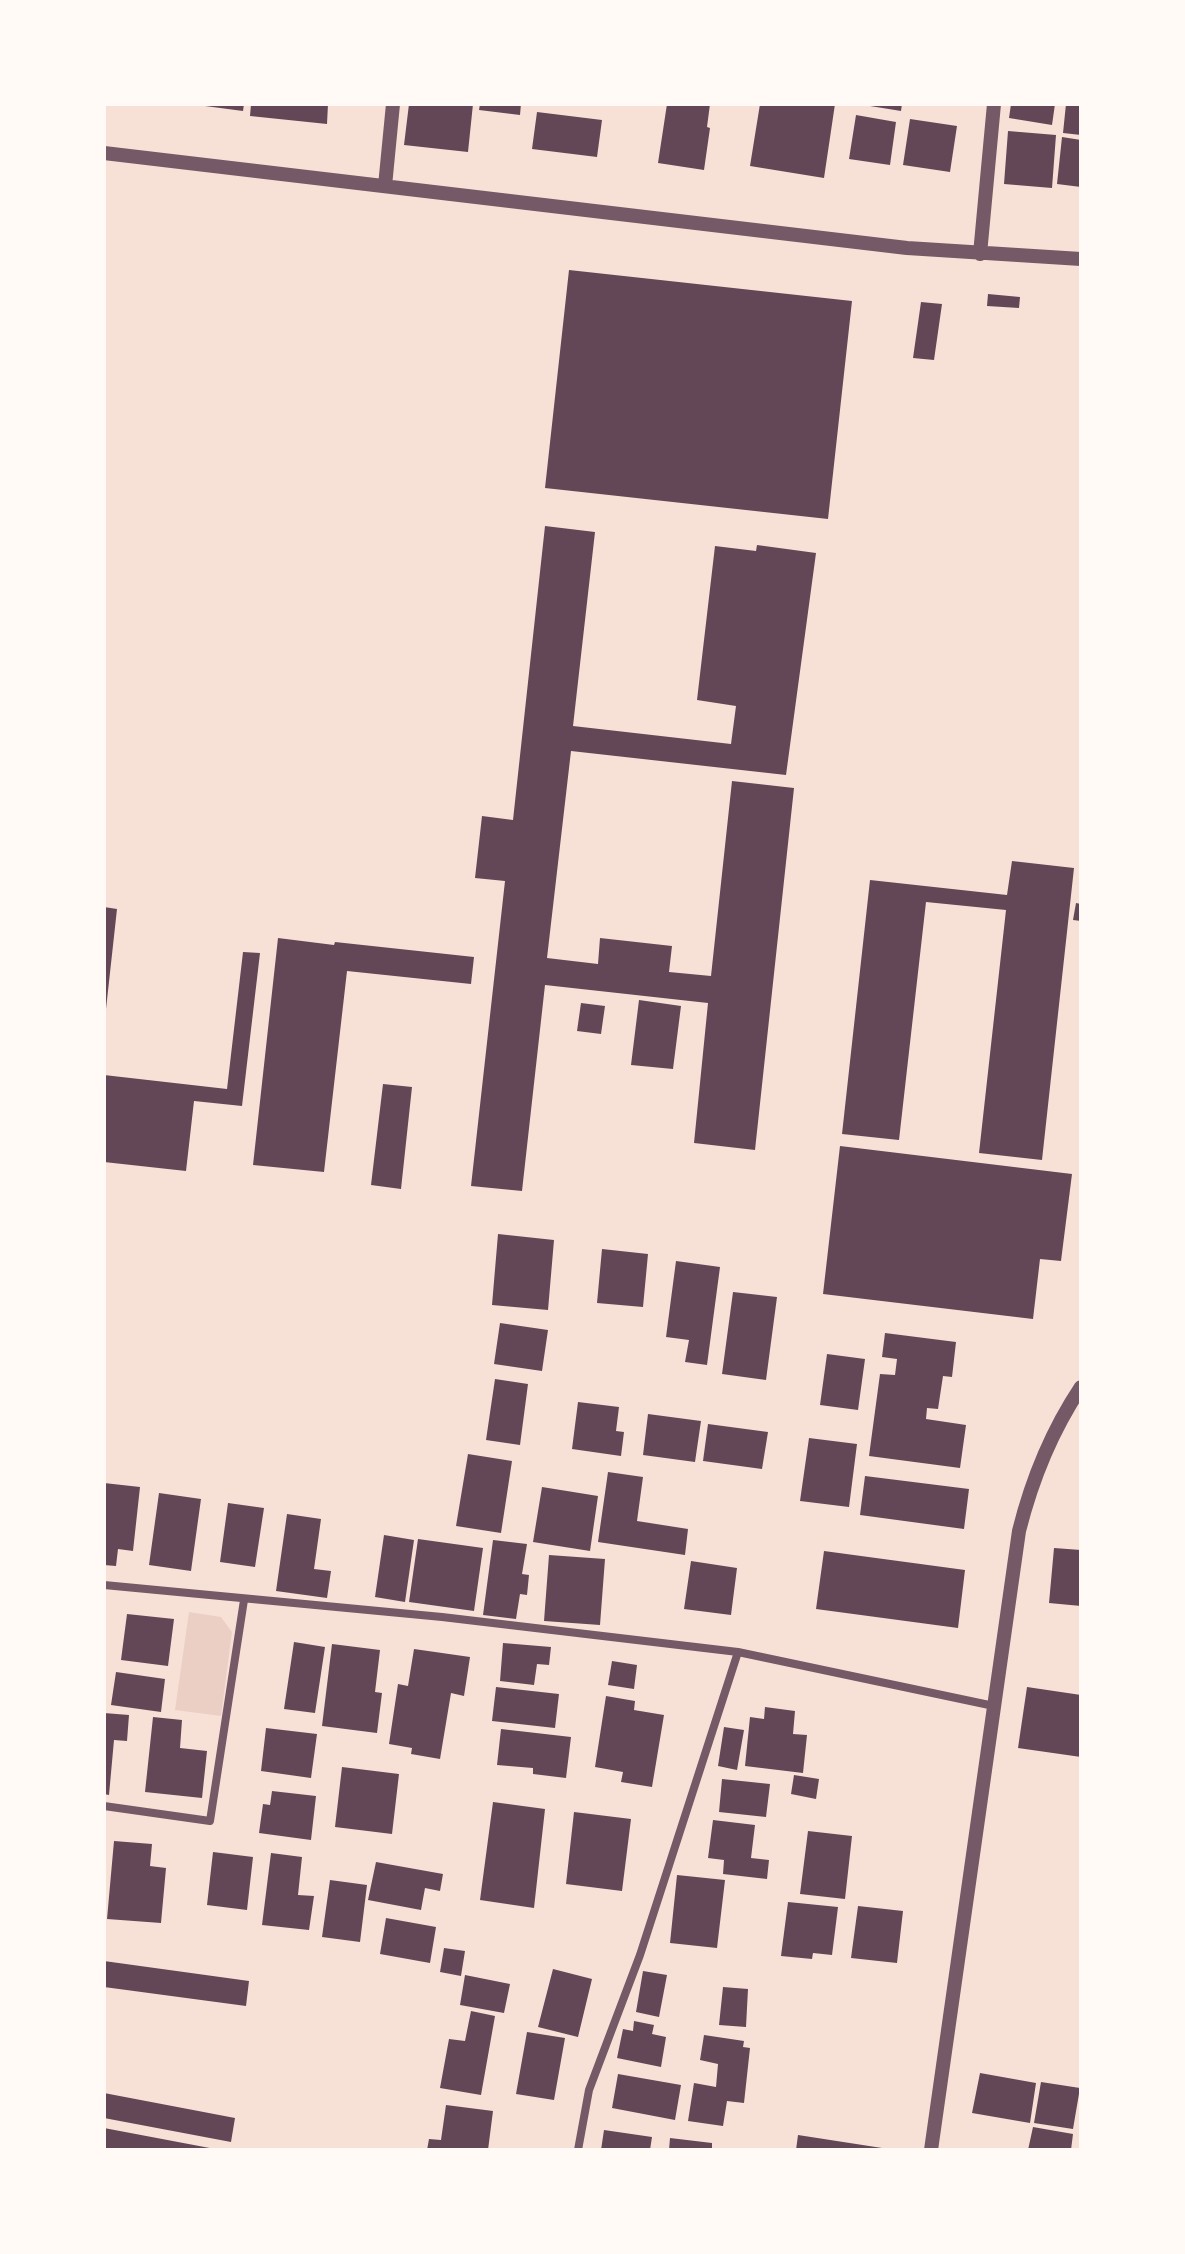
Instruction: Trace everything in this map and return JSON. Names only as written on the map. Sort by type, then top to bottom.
[{"type":"street","points":[[385,186],[393,104]]},
{"type":"street","points":[[980,254],[994,104]]},
{"type":"street","points":[[104,153],[907,248],[1081,259]]},
{"type":"street","points":[[931,2150],[1019,1531],[1029,1492],[1050,1440],[1081,1387]]},
{"type":"street","points":[[104,1585],[442,1617],[738,1652],[994,1706]]},
{"type":"street","points":[[104,1806],[210,1821],[244,1600]]},
{"type":"street","points":[[578,2150],[589,2090],[640,1955],[738,1652]]},
{"type":"shaded area","points":[[189,1612],[221,1617],[232,1632],[221,1716],[175,1710]]},
{"type":"building","points":[[205,104],[244,104],[243,111]]},
{"type":"building","points":[[251,104],[328,104],[327,124],[250,116]]},
{"type":"building","points":[[409,104],[473,104],[468,152],[404,145]]},
{"type":"building","points":[[480,104],[521,104],[520,115],[479,110]]},
{"type":"building","points":[[667,104],[710,104],[704,170],[658,163]]},
{"type":"building","points":[[760,104],[835,104],[824,178],[750,166]]},
{"type":"building","points":[[870,104],[902,104],[901,111]]},
{"type":"building","points":[[1011,104],[1055,104],[1052,125],[1009,118]]},
{"type":"building","points":[[1066,104],[1081,104],[1081,135],[1063,133]]},
{"type":"building","points":[[537,112],[602,120],[597,157],[532,149]]},
{"type":"building","points":[[856,115],[896,122],[890,165],[849,159]]},
{"type":"building","points":[[910,119],[957,126],[950,172],[903,165]]},
{"type":"building","points":[[1008,131],[1056,135],[1052,188],[1004,184]]},
{"type":"building","points":[[1062,137],[1081,140],[1081,187],[1057,184]]},
{"type":"building","points":[[569,270],[852,301],[828,519],[545,488]]},
{"type":"building","points":[[988,294],[1020,297],[1019,308],[987,306]]},
{"type":"building","points":[[921,302],[942,304],[934,360],[913,358]]},
{"type":"building","points":[[545,526],[595,532],[573,726],[731,744],[736,706],[697,700],[715,546],[756,551],[757,545],[816,553],[786,775],[571,751],[547,958],[598,964],[600,938],[672,946],[669,972],[711,976],[732,781],[794,788],[755,1150],[694,1143],[708,1003],[545,985],[522,1191],[471,1186],[505,881],[475,878],[482,816],[513,820]]},
{"type":"building","points":[[1012,861],[1074,868],[1042,1160],[979,1153],[1006,910],[926,902],[899,1140],[842,1134],[870,880],[1007,895]]},
{"type":"building","points":[[1076,903],[1081,904],[1081,921],[1073,920]]},
{"type":"building","points":[[104,907],[117,909],[106,1009],[104,1008]]},
{"type":"building","points":[[278,938],[474,957],[471,984],[347,971],[324,1172],[253,1165]]},
{"type":"building","points":[[243,952],[260,953],[242,1106],[194,1101],[186,1171],[104,1162],[104,1075],[227,1089]]},
{"type":"building","points":[[639,1000],[681,1006],[673,1069],[631,1065]]},
{"type":"building","points":[[581,1003],[605,1006],[601,1034],[577,1031]]},
{"type":"building","points":[[383,1084],[412,1087],[401,1189],[371,1185]]},
{"type":"building","points":[[840,1146],[1072,1174],[1061,1261],[1040,1259],[1033,1319],[823,1294]]},
{"type":"building","points":[[498,1234],[554,1240],[548,1310],[492,1305]]},
{"type":"building","points":[[602,1249],[648,1254],[643,1307],[597,1303]]},
{"type":"building","points":[[676,1261],[720,1267],[707,1365],[685,1362],[689,1340],[666,1337]]},
{"type":"building","points":[[733,1292],[777,1297],[766,1380],[722,1374]]},
{"type":"building","points":[[500,1323],[548,1330],[542,1371],[494,1364]]},
{"type":"building","points":[[885,1333],[956,1342],[952,1377],[943,1376],[938,1409],[927,1408],[926,1419],[966,1425],[960,1468],[869,1456],[880,1374],[895,1375],[897,1359],[882,1357]]},
{"type":"building","points":[[827,1354],[865,1359],[858,1410],[820,1405]]},
{"type":"building","points":[[495,1379],[528,1384],[520,1445],[486,1440]]},
{"type":"building","points":[[578,1402],[619,1407],[616,1431],[624,1432],[621,1456],[572,1449]]},
{"type":"building","points":[[648,1414],[701,1421],[695,1462],[643,1455]]},
{"type":"building","points":[[708,1424],[768,1432],[762,1469],[703,1461]]},
{"type":"building","points":[[809,1438],[857,1444],[849,1507],[800,1501]]},
{"type":"building","points":[[468,1454],[512,1461],[501,1533],[456,1526]]},
{"type":"building","points":[[608,1472],[643,1477],[637,1521],[688,1529],[685,1555],[598,1542]]},
{"type":"building","points":[[865,1476],[969,1489],[964,1529],[860,1515]]},
{"type":"building","points":[[104,1483],[140,1487],[133,1551],[118,1549],[116,1566],[104,1565]]},
{"type":"building","points":[[542,1487],[598,1496],[590,1551],[533,1542]]},
{"type":"building","points":[[159,1493],[201,1499],[191,1571],[149,1565]]},
{"type":"building","points":[[228,1503],[264,1508],[255,1567],[220,1562]]},
{"type":"building","points":[[287,1514],[321,1519],[314,1569],[331,1571],[327,1598],[276,1591]]},
{"type":"building","points":[[384,1535],[414,1540],[405,1602],[375,1597]]},
{"type":"building","points":[[418,1539],[483,1548],[474,1611],[409,1602]]},
{"type":"building","points":[[493,1540],[527,1544],[522,1574],[529,1575],[527,1595],[520,1594],[516,1619],[483,1615]]},
{"type":"building","points":[[1054,1548],[1081,1550],[1081,1606],[1049,1603]]},
{"type":"building","points":[[824,1551],[965,1570],[958,1628],[816,1609]]},
{"type":"building","points":[[549,1555],[605,1559],[600,1625],[544,1621]]},
{"type":"building","points":[[691,1561],[737,1568],[731,1615],[684,1609]]},
{"type":"building","points":[[127,1614],[174,1619],[168,1666],[121,1660]]},
{"type":"building","points":[[294,1642],[325,1647],[315,1713],[284,1709]]},
{"type":"building","points":[[503,1643],[551,1647],[549,1665],[537,1664],[534,1685],[500,1681]]},
{"type":"building","points":[[332,1644],[380,1650],[375,1692],[382,1693],[377,1733],[322,1726]]},
{"type":"building","points":[[414,1649],[470,1657],[464,1696],[451,1693],[440,1759],[411,1754],[412,1748],[389,1744],[398,1684],[408,1686]]},
{"type":"building","points":[[612,1661],[637,1665],[634,1689],[608,1685]]},
{"type":"building","points":[[116,1672],[165,1679],[161,1712],[111,1705]]},
{"type":"building","points":[[496,1687],[559,1694],[555,1728],[492,1721]]},
{"type":"building","points":[[1027,1687],[1081,1695],[1081,1757],[1018,1748]]},
{"type":"building","points":[[606,1696],[635,1701],[634,1710],[664,1715],[652,1787],[621,1782],[623,1772],[595,1767]]},
{"type":"building","points":[[765,1707],[795,1711],[793,1734],[807,1735],[803,1773],[745,1766],[750,1717],[764,1719]]},
{"type":"building","points":[[104,1713],[129,1715],[127,1741],[114,1740],[109,1795],[104,1794]]},
{"type":"building","points":[[153,1717],[182,1720],[180,1748],[207,1751],[202,1798],[145,1792]]},
{"type":"building","points":[[724,1727],[744,1730],[737,1770],[718,1766]]},
{"type":"building","points":[[266,1728],[317,1734],[311,1778],[261,1771]]},
{"type":"building","points":[[501,1729],[571,1737],[566,1778],[533,1774],[533,1768],[497,1765]]},
{"type":"building","points":[[342,1767],[399,1774],[392,1834],[335,1827]]},
{"type":"building","points":[[794,1775],[819,1779],[816,1799],[791,1794]]},
{"type":"building","points":[[722,1779],[770,1784],[766,1817],[719,1812]]},
{"type":"building","points":[[272,1791],[316,1796],[311,1840],[259,1833],[263,1804],[270,1805]]},
{"type":"building","points":[[493,1802],[545,1809],[534,1908],[480,1900]]},
{"type":"building","points":[[574,1812],[631,1819],[622,1891],[566,1884]]},
{"type":"building","points":[[713,1820],[755,1825],[751,1858],[769,1860],[767,1879],[723,1874],[724,1860],[708,1858]]},
{"type":"building","points":[[808,1831],[852,1836],[845,1899],[800,1894]]},
{"type":"building","points":[[114,1841],[152,1844],[150,1866],[166,1868],[161,1923],[107,1919]]},
{"type":"building","points":[[213,1852],[253,1857],[247,1910],[207,1905]]},
{"type":"building","points":[[271,1853],[302,1857],[298,1895],[314,1896],[309,1930],[262,1925]]},
{"type":"building","points":[[376,1862],[443,1874],[440,1891],[425,1888],[421,1910],[368,1900]]},
{"type":"building","points":[[677,1875],[725,1880],[717,1948],[670,1943]]},
{"type":"building","points":[[330,1880],[367,1885],[360,1942],[322,1937]]},
{"type":"building","points":[[788,1902],[838,1907],[832,1955],[813,1953],[812,1959],[781,1956]]},
{"type":"building","points":[[858,1906],[903,1911],[897,1963],[851,1958]]},
{"type":"building","points":[[386,1918],[436,1927],[430,1963],[380,1954]]},
{"type":"building","points":[[444,1948],[465,1951],[461,1976],[440,1972]]},
{"type":"building","points":[[104,1961],[249,1981],[246,2006],[104,1987]]},
{"type":"building","points":[[553,1969],[592,1979],[578,2037],[538,2027]]},
{"type":"building","points":[[643,1971],[667,1975],[659,2017],[636,2012]]},
{"type":"building","points":[[465,1975],[510,1984],[504,2013],[460,2005]]},
{"type":"building","points":[[723,1987],[748,1989],[746,2027],[719,2025]]},
{"type":"building","points":[[471,2011],[495,2016],[481,2095],[440,2088],[449,2039],[465,2041]]},
{"type":"building","points":[[634,2021],[654,2025],[652,2034],[666,2037],[661,2067],[617,2058],[623,2029],[633,2031]]},
{"type":"building","points":[[527,2032],[565,2038],[554,2100],[516,2094]]},
{"type":"building","points":[[704,2035],[744,2041],[743,2047],[750,2048],[744,2103],[727,2101],[723,2126],[688,2121],[694,2083],[716,2087],[718,2064],[700,2060]]},
{"type":"building","points":[[980,2073],[1036,2083],[1030,2123],[972,2113]]},
{"type":"building","points":[[618,2074],[681,2085],[675,2120],[612,2108]]},
{"type":"building","points":[[1041,2082],[1080,2088],[1073,2129],[1034,2123]]},
{"type":"building","points":[[104,2093],[235,2118],[231,2142],[104,2118]]},
{"type":"building","points":[[446,2105],[493,2111],[488,2150],[427,2150],[429,2139],[441,2140]]},
{"type":"building","points":[[1033,2127],[1073,2134],[1071,2150],[1028,2150]]},
{"type":"building","points":[[104,2128],[215,2149],[104,2150]]},
{"type":"building","points":[[604,2130],[652,2137],[650,2150],[601,2150]]},
{"type":"building","points":[[798,2135],[882,2148],[882,2150],[796,2150]]},
{"type":"building","points":[[670,2138],[712,2143],[712,2150],[669,2150]]}]
